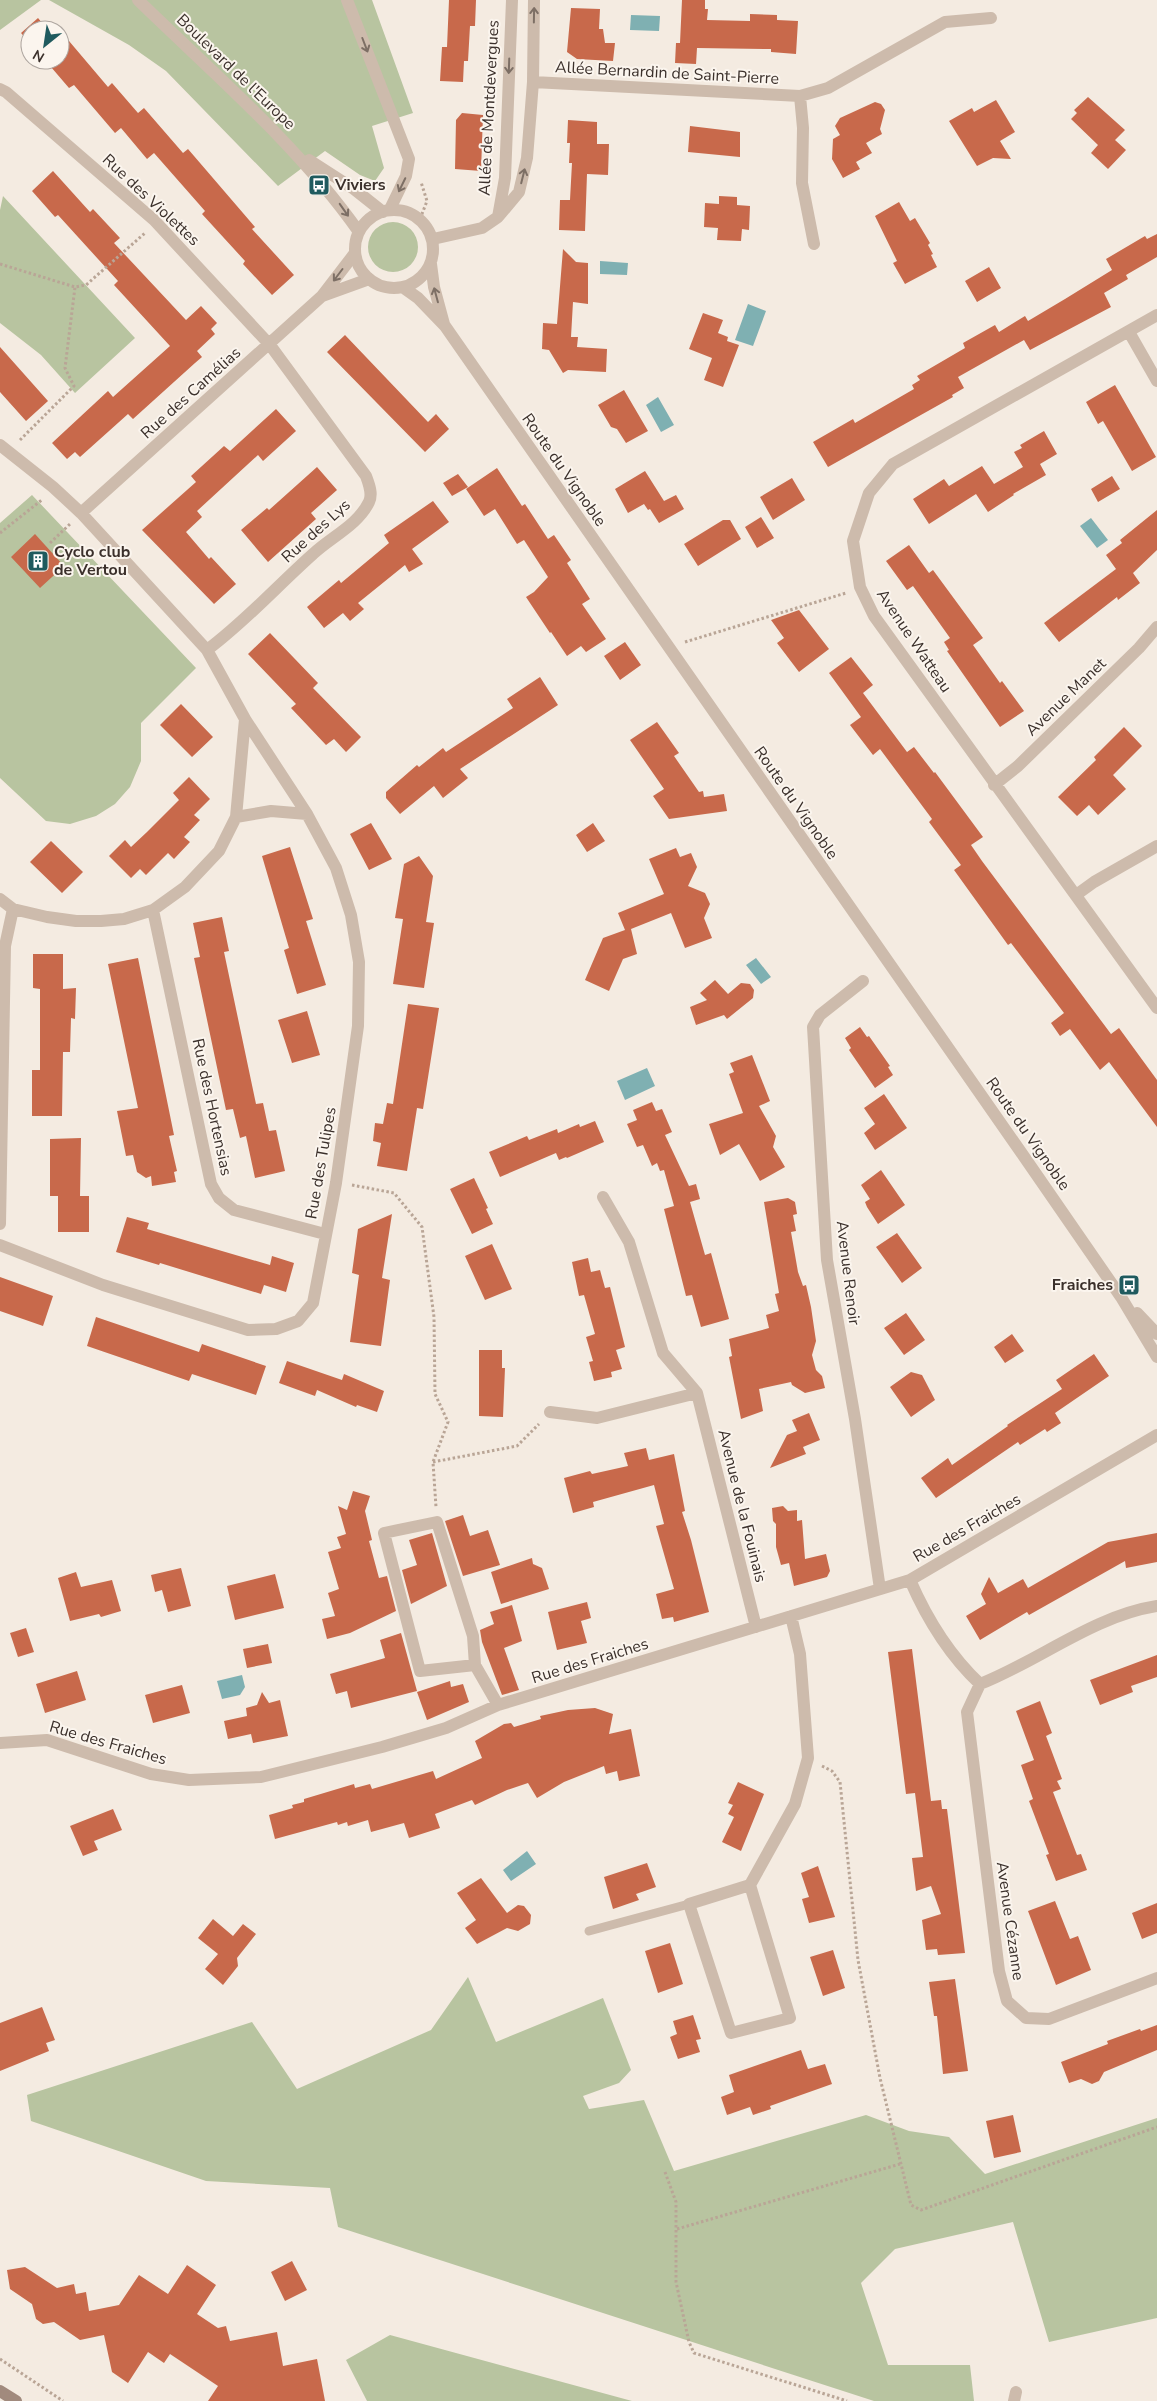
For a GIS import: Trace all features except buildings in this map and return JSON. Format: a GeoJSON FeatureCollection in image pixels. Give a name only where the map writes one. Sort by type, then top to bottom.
{"type":"FeatureCollection","features":[{"type":"Feature","properties":{"kind":"main road"},"geometry":{"type":"LineString","coordinates":[[0,2391],[16,2401]]}},
{"type":"Feature","properties":{"kind":"street","name":"Boulevard de l'Europe"},"geometry":{"type":"LineString","coordinates":[[138,0],[290,146],[339,204],[359,232]]}},
{"type":"Feature","properties":{"kind":"street"},"geometry":{"type":"LineString","coordinates":[[347,0],[409,159],[406,176],[386,210]]}},
{"type":"Feature","properties":{"kind":"street","name":"Allée de Montdevergues"},"geometry":{"type":"LineString","coordinates":[[498,217],[505,178],[512,0]]}},
{"type":"Feature","properties":{"kind":"street","name":"Allée de Montdevergues"},"geometry":{"type":"LineString","coordinates":[[432,239],[482,228],[498,217],[519,192],[527,158],[533,82],[534,0]]}},
{"type":"Feature","properties":{"kind":"street","name":"Allée Bernardin de Saint-Pierre"},"geometry":{"type":"LineString","coordinates":[[533,82],[800,96],[828,88],[945,22],[991,18]]}},
{"type":"Feature","properties":{"kind":"street","name":"Rue des Violettes"},"geometry":{"type":"LineString","coordinates":[[0,89],[13,98],[154,220],[270,345]]}},
{"type":"Feature","properties":{"kind":"street","name":"Allée Bernardin de Saint-Pierre"},"geometry":{"type":"LineString","coordinates":[[800,96],[803,128],[802,183],[814,244]]}},
{"type":"Feature","properties":{"kind":"street","name":"Boulevard de l'Europe"},"geometry":{"type":"LineString","coordinates":[[290,146],[323,171],[386,210]]}},
{"type":"Feature","properties":{"kind":"street"},"geometry":{"type":"LineString","coordinates":[[399,209],[420,219],[428,229],[432,239],[434,252],[431,264],[420,279],[404,288],[385,288],[369,279],[359,268],[355,254],[355,242],[365,223],[386,210],[399,209]]}},
{"type":"Feature","properties":{"kind":"street","name":"Rue des Camélias"},"geometry":{"type":"LineString","coordinates":[[81,513],[270,345],[322,296],[355,254]]}},
{"type":"Feature","properties":{"kind":"street","name":"Route du Vignoble"},"geometry":{"type":"LineString","coordinates":[[431,264],[434,287],[445,326]]}},
{"type":"Feature","properties":{"kind":"street","name":"Rue des Camélias"},"geometry":{"type":"LineString","coordinates":[[322,296],[369,279]]}},
{"type":"Feature","properties":{"kind":"street","name":"Route du Vignoble"},"geometry":{"type":"LineString","coordinates":[[404,288],[418,298],[445,326],[1121,1297],[1157,1357]]}},
{"type":"Feature","properties":{"kind":"street","name":"Avenue Watteau"},"geometry":{"type":"LineString","coordinates":[[1157,315],[893,464],[869,493],[853,541],[860,587],[874,616],[994,786],[1076,895],[1157,1008]]}},
{"type":"Feature","properties":{"kind":"street"},"geometry":{"type":"LineString","coordinates":[[1129,332],[1157,381]]}},
{"type":"Feature","properties":{"kind":"street","name":"Rue des Lys"},"geometry":{"type":"LineString","coordinates":[[207,650],[236,629],[314,552],[361,516],[370,500],[371,490],[366,476],[270,345]]}},
{"type":"Feature","properties":{"kind":"street"},"geometry":{"type":"LineString","coordinates":[[0,445],[81,513]]}},
{"type":"Feature","properties":{"kind":"street","name":"Rue des Tulipes"},"geometry":{"type":"LineString","coordinates":[[0,1245],[103,1285],[248,1330],[276,1330],[298,1321],[313,1303],[336,1183],[358,1026],[359,962],[351,915],[336,868],[307,814],[245,719],[207,650],[81,513]]}},
{"type":"Feature","properties":{"kind":"street","name":"Avenue Manet"},"geometry":{"type":"LineString","coordinates":[[994,786],[1018,766],[1139,648],[1157,627]]}},
{"type":"Feature","properties":{"kind":"street"},"geometry":{"type":"LineString","coordinates":[[0,900],[13,908],[76,921],[124,919],[153,910],[185,887],[219,851],[236,817],[245,719]]}},
{"type":"Feature","properties":{"kind":"street"},"geometry":{"type":"LineString","coordinates":[[236,817],[271,811],[307,814]]}},
{"type":"Feature","properties":{"kind":"street"},"geometry":{"type":"LineString","coordinates":[[1076,895],[1094,882],[1157,846]]}},
{"type":"Feature","properties":{"kind":"street"},"geometry":{"type":"LineString","coordinates":[[0,1224],[5,946],[13,908]]}},
{"type":"Feature","properties":{"kind":"street","name":"Rue des Hortensias"},"geometry":{"type":"LineString","coordinates":[[153,910],[211,1184],[219,1198],[234,1210],[325,1234]]}},
{"type":"Feature","properties":{"kind":"street","name":"Avenue Renoir"},"geometry":{"type":"LineString","coordinates":[[864,981],[820,1015],[813,1026],[826,1260],[855,1419],[880,1589]]}},
{"type":"Feature","properties":{"kind":"street","name":"Avenue de la Fouinais"},"geometry":{"type":"LineString","coordinates":[[603,1197],[629,1242],[663,1353],[697,1393],[756,1627]]}},
{"type":"Feature","properties":{"kind":"street","name":"Route du Vignoble"},"geometry":{"type":"LineString","coordinates":[[1121,1297],[1157,1334]]}},
{"type":"Feature","properties":{"kind":"street"},"geometry":{"type":"LineString","coordinates":[[550,1412],[597,1418],[697,1393]]}},
{"type":"Feature","properties":{"kind":"street","name":"Rue des Fraiches"},"geometry":{"type":"LineString","coordinates":[[0,1743],[47,1740],[151,1774],[189,1780],[261,1777],[382,1747],[446,1728],[498,1705],[910,1580],[1157,1435]]}},
{"type":"Feature","properties":{"kind":"street"},"geometry":{"type":"LineString","coordinates":[[475,1665],[420,1671],[384,1533],[437,1522],[473,1636],[475,1665],[498,1705]]}},
{"type":"Feature","properties":{"kind":"street"},"geometry":{"type":"LineString","coordinates":[[910,1580],[922,1607],[958,1664],[980,1684],[1004,1675],[1090,1629],[1137,1610],[1157,1606]]}},
{"type":"Feature","properties":{"kind":"street"},"geometry":{"type":"LineString","coordinates":[[750,1885],[790,2018],[731,2033],[688,1904],[750,1885],[795,1804],[808,1758],[800,1654],[791,1616]]}},
{"type":"Feature","properties":{"kind":"street","name":"Avenue Cézanne"},"geometry":{"type":"LineString","coordinates":[[980,1684],[968,1712],[999,1971],[1007,2001],[1026,2018],[1048,2019],[1157,1978]]}},
{"type":"Feature","properties":{"kind":"lane"},"geometry":{"type":"LineString","coordinates":[[589,1930],[688,1904]]}},
{"type":"Feature","properties":{"kind":"path"},"geometry":{"type":"LineString","coordinates":[[0,264],[75,287],[86,285],[145,233],[154,220]]}},
{"type":"Feature","properties":{"kind":"path"},"geometry":{"type":"LineString","coordinates":[[11,454],[21,438],[74,386],[65,368],[75,287]]}},
{"type":"Feature","properties":{"kind":"path"},"geometry":{"type":"LineString","coordinates":[[0,533],[40,503],[52,487]]}},
{"type":"Feature","properties":{"kind":"path"},"geometry":{"type":"LineString","coordinates":[[50,543],[81,513]]}},
{"type":"Feature","properties":{"kind":"path"},"geometry":{"type":"LineString","coordinates":[[669,650],[690,640],[860,587]]}},
{"type":"Feature","properties":{"kind":"path"},"geometry":{"type":"LineString","coordinates":[[336,1183],[394,1192],[422,1227],[434,1318],[435,1394],[448,1422],[433,1462],[437,1522]]}},
{"type":"Feature","properties":{"kind":"path"},"geometry":{"type":"LineString","coordinates":[[433,1462],[517,1446],[550,1412]]}},
{"type":"Feature","properties":{"kind":"path"},"geometry":{"type":"LineString","coordinates":[[808,1758],[832,1771],[840,1782],[858,1960],[880,2078],[911,2205],[921,2210],[1157,2128]]}},
{"type":"Feature","properties":{"kind":"path"},"geometry":{"type":"LineString","coordinates":[[677,2228],[900,2164]]}},
{"type":"Feature","properties":{"kind":"path"},"geometry":{"type":"LineString","coordinates":[[665,2172],[676,2202],[676,2282],[689,2342],[694,2353],[847,2401]]}},
{"type":"Feature","properties":{"kind":"path"},"geometry":{"type":"LineString","coordinates":[[0,2359],[63,2401]]}},
{"type":"Feature","properties":{"kind":"green space"},"geometry":{"type":"Polygon","coordinates":[[[0,0],[41,0],[0,30],[0,0]]]}},
{"type":"Feature","properties":{"kind":"green space"},"geometry":{"type":"Polygon","coordinates":[[[49,0],[372,0],[413,113],[372,126],[384,168],[375,181],[360,175],[325,151],[278,186],[166,71],[129,45],[49,0]]]}},
{"type":"Feature","properties":{"kind":"green space"},"geometry":{"type":"Polygon","coordinates":[[[3,196],[135,338],[75,393],[41,355],[0,323],[0,210],[3,196]]]}},
{"type":"Feature","properties":{"kind":"green space"},"geometry":{"type":"Polygon","coordinates":[[[388,222],[398,222],[411,229],[418,242],[418,252],[411,265],[398,272],[388,272],[379,268],[372,261],[368,252],[368,242],[372,233],[379,226],[388,222]]]}},
{"type":"Feature","properties":{"kind":"green space"},"geometry":{"type":"Polygon","coordinates":[[[32,495],[196,668],[141,723],[141,761],[130,787],[115,804],[96,816],[70,824],[46,821],[0,778],[0,523],[32,495]]]}},
{"type":"Feature","properties":{"kind":"green space"},"geometry":{"type":"Polygon","coordinates":[[[468,1977],[496,2042],[603,1998],[631,2070],[619,2083],[583,2096],[589,2109],[644,2100],[674,2171],[866,2115],[909,2131],[949,2137],[985,2174],[1157,2118],[1157,2318],[1049,2342],[1013,2222],[895,2249],[861,2283],[888,2365],[970,2365],[974,2401],[874,2401],[338,2227],[330,2188],[206,2181],[31,2121],[27,2095],[252,2022],[297,2089],[431,2030],[468,1977]]]}},
{"type":"Feature","properties":{"kind":"green space"},"geometry":{"type":"Polygon","coordinates":[[[390,2335],[632,2401],[367,2401],[346,2360],[390,2335]]]}},
{"type":"Feature","properties":{"kind":"water"},"geometry":{"type":"Polygon","coordinates":[[[631,15],[660,16],[659,31],[630,30],[631,15]]]}},
{"type":"Feature","properties":{"kind":"water"},"geometry":{"type":"Polygon","coordinates":[[[600,261],[628,263],[627,275],[600,274],[600,261]]]}},
{"type":"Feature","properties":{"kind":"water"},"geometry":{"type":"Polygon","coordinates":[[[748,304],[766,311],[753,346],[735,340],[748,304]]]}},
{"type":"Feature","properties":{"kind":"water"},"geometry":{"type":"Polygon","coordinates":[[[658,397],[674,425],[661,432],[646,405],[658,397]]]}},
{"type":"Feature","properties":{"kind":"water"},"geometry":{"type":"Polygon","coordinates":[[[1091,518],[1108,540],[1097,548],[1080,526],[1091,518]]]}},
{"type":"Feature","properties":{"kind":"water"},"geometry":{"type":"Polygon","coordinates":[[[756,958],[771,977],[761,984],[746,965],[756,958]]]}},
{"type":"Feature","properties":{"kind":"water"},"geometry":{"type":"Polygon","coordinates":[[[647,1068],[655,1086],[625,1100],[617,1081],[647,1068]]]}},
{"type":"Feature","properties":{"kind":"water"},"geometry":{"type":"Polygon","coordinates":[[[242,1675],[245,1687],[240,1695],[222,1699],[217,1681],[242,1675]]]}},
{"type":"Feature","properties":{"kind":"water"},"geometry":{"type":"Polygon","coordinates":[[[527,1851],[536,1864],[511,1881],[503,1870],[527,1851]]]}},
{"type":"Feature","properties":{"kind":"place","name":"Viviers"},"geometry":{"type":"Point","coordinates":[319,185]}},
{"type":"Feature","properties":{"kind":"place","name":"Cyclo club de Vertou"},"geometry":{"type":"Point","coordinates":[38,561]}},
{"type":"Feature","properties":{"kind":"place","name":"Fraiches"},"geometry":{"type":"Point","coordinates":[1129,1285]}}]}
